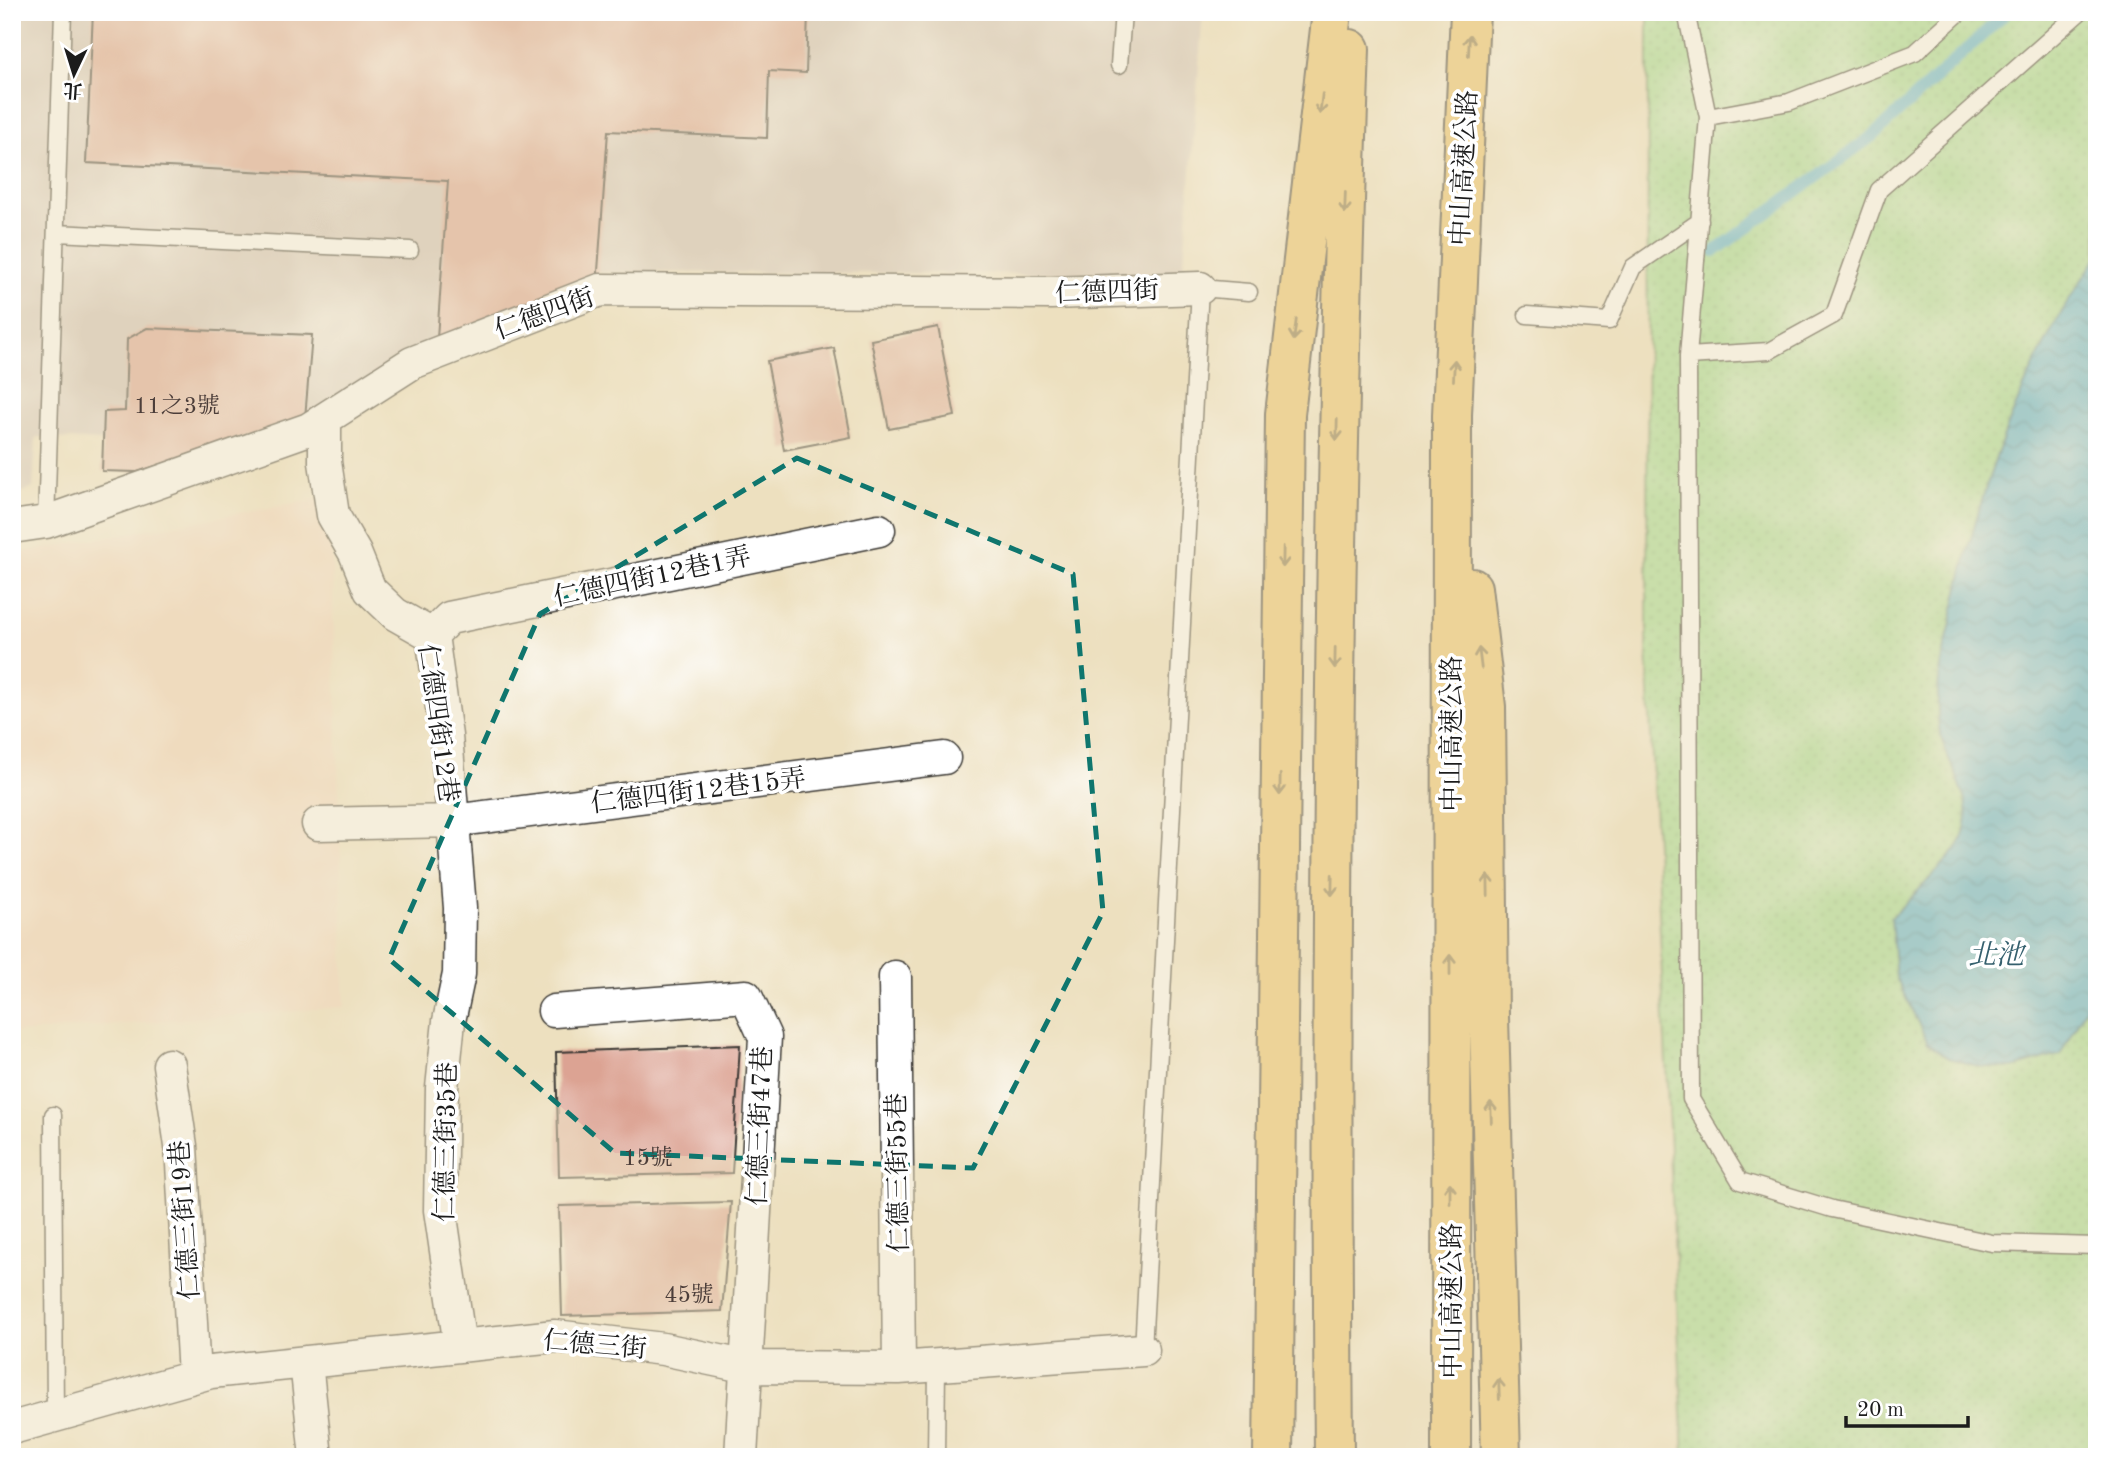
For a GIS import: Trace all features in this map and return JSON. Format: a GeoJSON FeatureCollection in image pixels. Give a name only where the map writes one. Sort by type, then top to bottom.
{"type":"FeatureCollection","features":[{"type":"Feature","properties":{"kind":"highway"},"geometry":{"type":"LineString","coordinates":[[1273,1457],[1285,414],[1332,12]]}},
{"type":"Feature","properties":{"kind":"highway"},"geometry":{"type":"LineString","coordinates":[[1334,1457],[1330,1028],[1337,479],[1352,12]]}},
{"type":"Feature","properties":{"kind":"highway","name":"中山高速公路"},"geometry":{"type":"LineString","coordinates":[[1451,1457],[1452,415],[1470,12]]}},
{"type":"Feature","properties":{"kind":"highway"},"geometry":{"type":"LineString","coordinates":[[1452,415],[1486,707],[1489,1017],[1501,1457]]}},
{"type":"Feature","properties":{"kind":"street","name":"仁德四街"},"geometry":{"type":"LineString","coordinates":[[12,527],[46,522],[309,429],[412,363],[600,290],[1051,293],[1200,288]]}},
{"type":"Feature","properties":{"kind":"street","name":"仁德四街12巷"},"geometry":{"type":"LineString","coordinates":[[325,419],[325,462],[332,514],[355,553],[370,590],[395,614],[432,635],[446,736],[460,908],[459,974],[449,1021]]}},
{"type":"Feature","properties":{"kind":"street","name":"仁德四街12巷1弄"},"geometry":{"type":"LineString","coordinates":[[432,635],[449,618],[879,530]]}},
{"type":"Feature","properties":{"kind":"street","name":"仁德四街12巷15弄"},"geometry":{"type":"LineString","coordinates":[[318,824],[453,821],[944,758]]}},
{"type":"Feature","properties":{"kind":"street","name":"仁德三街55巷"},"geometry":{"type":"LineString","coordinates":[[895,977],[899,1368]]}},
{"type":"Feature","properties":{"kind":"street","name":"仁德三街47巷"},"geometry":{"type":"LineString","coordinates":[[554,1010],[746,996],[765,1037],[748,1367]]}},
{"type":"Feature","properties":{"kind":"street","name":"仁德三街35巷"},"geometry":{"type":"LineString","coordinates":[[449,1021],[442,1087],[440,1210],[460,1346]]}},
{"type":"Feature","properties":{"kind":"street","name":"仁德三街19巷"},"geometry":{"type":"LineString","coordinates":[[169,1065],[181,1146],[194,1376]]}},
{"type":"Feature","properties":{"kind":"street","name":"仁德三街"},"geometry":{"type":"LineString","coordinates":[[12,1428],[194,1376],[555,1336],[663,1349],[748,1367],[899,1368],[1143,1350]]}},
{"type":"Feature","properties":{"kind":"street"},"geometry":{"type":"LineString","coordinates":[[306,1362],[316,1457]]}},
{"type":"Feature","properties":{"kind":"street"},"geometry":{"type":"LineString","coordinates":[[741,1457],[748,1367]]}},
{"type":"Feature","properties":{"kind":"lane"},"geometry":{"type":"LineString","coordinates":[[46,522],[63,12]]}},
{"type":"Feature","properties":{"kind":"lane"},"geometry":{"type":"LineString","coordinates":[[1119,65],[1123,12]]}},
{"type":"Feature","properties":{"kind":"lane"},"geometry":{"type":"LineString","coordinates":[[1686,12],[1708,117],[1688,356],[1691,1099],[1740,1181],[1832,1209],[1992,1243],[2097,1246]]}},
{"type":"Feature","properties":{"kind":"lane"},"geometry":{"type":"LineString","coordinates":[[1708,117],[1789,102],[1915,53],[1960,12]]}},
{"type":"Feature","properties":{"kind":"lane"},"geometry":{"type":"LineString","coordinates":[[1688,356],[1769,351],[1834,316],[1879,190],[2080,12]]}},
{"type":"Feature","properties":{"kind":"lane"},"geometry":{"type":"LineString","coordinates":[[1527,315],[1609,321],[1633,267],[1700,221]]}},
{"type":"Feature","properties":{"kind":"lane"},"geometry":{"type":"LineString","coordinates":[[56,233],[410,250]]}},
{"type":"Feature","properties":{"kind":"lane"},"geometry":{"type":"LineString","coordinates":[[1143,1350],[1200,288],[1249,292]]}},
{"type":"Feature","properties":{"kind":"lane"},"geometry":{"type":"LineString","coordinates":[[53,1115],[55,1416]]}},
{"type":"Feature","properties":{"kind":"lane"},"geometry":{"type":"LineString","coordinates":[[936,1457],[937,1366]]}},
{"type":"Feature","properties":{"kind":"highlighted area"},"geometry":{"type":"Polygon","coordinates":[[[797,458],[1073,574],[1103,912],[973,1168],[615,1153],[389,959],[540,614],[797,458]]]}},
{"type":"Feature","properties":{"kind":"shaded area"},"geometry":{"type":"Polygon","coordinates":[[[12,12],[1203,12],[1183,274],[598,272],[305,418],[137,472],[102,471],[102,441],[36,437],[33,488],[12,496],[12,12]]]}},
{"type":"Feature","properties":{"kind":"shaded area"},"geometry":{"type":"Polygon","coordinates":[[[330,497],[345,1007],[12,1033],[12,554],[330,497]]]}},
{"type":"Feature","properties":{"kind":"green space"},"geometry":{"type":"Polygon","coordinates":[[[1648,12],[2097,12],[2097,1457],[1684,1457],[1647,649],[1648,12]]]}},
{"type":"Feature","properties":{"kind":"water","name":"北池"},"geometry":{"type":"Polygon","coordinates":[[[2097,257],[2097,972],[2091,998],[2060,1055],[2013,1068],[1982,1067],[1948,1058],[1928,1043],[1896,978],[1891,918],[1941,867],[1962,839],[1966,824],[1964,797],[1940,733],[1938,707],[1942,663],[1963,571],[1990,476],[2025,385],[2046,340],[2097,257]]]}},
{"type":"Feature","properties":{"kind":"building"},"geometry":{"type":"Polygon","coordinates":[[[93,12],[808,12],[806,73],[769,71],[767,138],[608,131],[597,285],[437,338],[448,181],[86,163],[93,12]]]}},
{"type":"Feature","properties":{"kind":"building"},"geometry":{"type":"Polygon","coordinates":[[[938,327],[955,416],[889,429],[871,340],[938,327]]]}},
{"type":"Feature","properties":{"kind":"building"},"geometry":{"type":"Polygon","coordinates":[[[147,328],[312,335],[305,418],[137,472],[102,471],[104,412],[125,411],[127,339],[147,328]]]}},
{"type":"Feature","properties":{"kind":"building"},"geometry":{"type":"Polygon","coordinates":[[[834,348],[851,437],[784,450],[767,361],[834,348]]]}},
{"type":"Feature","properties":{"kind":"building"},"geometry":{"type":"Polygon","coordinates":[[[740,1045],[732,1173],[559,1177],[556,1052],[740,1045]]]}},
{"type":"Feature","properties":{"kind":"building"},"geometry":{"type":"Polygon","coordinates":[[[731,1202],[722,1311],[562,1316],[559,1206],[731,1202]]]}},
{"type":"Feature","properties":{"kind":"waterway"},"geometry":{"type":"LineString","coordinates":[[1715,251],[1874,135],[2007,12]]}}]}
